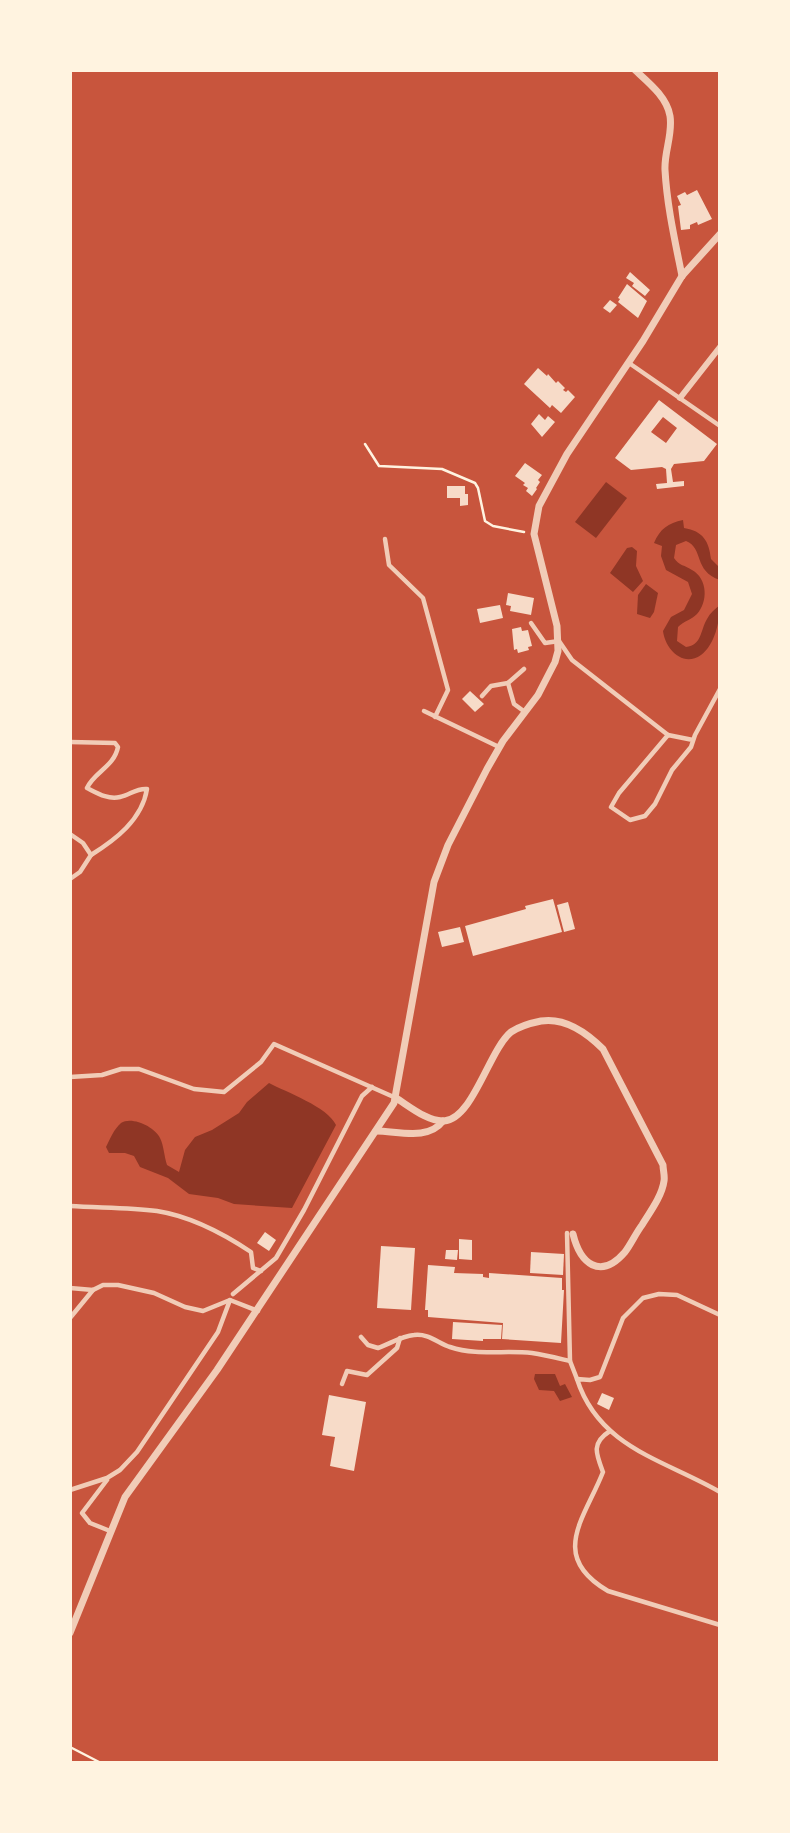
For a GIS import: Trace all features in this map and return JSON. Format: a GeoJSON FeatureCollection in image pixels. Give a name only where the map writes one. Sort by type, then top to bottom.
{"type":"FeatureCollection","features":[{"type":"Feature","properties":{"kind":"street"},"geometry":{"type":"LineString","coordinates":[[635,70],[664,102],[670,116],[665,166],[669,212],[682,276]]}},
{"type":"Feature","properties":{"kind":"street"},"geometry":{"type":"LineString","coordinates":[[70,1633],[125,1497],[218,1370],[396,1098],[434,882],[448,845],[499,747],[526,713],[555,662],[559,641],[534,534],[544,493],[682,276],[720,234]]}},
{"type":"Feature","properties":{"kind":"street"},"geometry":{"type":"LineString","coordinates":[[680,398],[720,347]]}},
{"type":"Feature","properties":{"kind":"street"},"geometry":{"type":"LineString","coordinates":[[396,1098],[429,1118],[443,1121],[455,1118],[467,1104],[511,1033],[526,1024],[545,1020],[563,1022],[592,1038],[603,1049],[663,1165],[664,1182],[654,1206],[625,1252],[613,1263],[592,1266],[584,1261],[570,1233]]}},
{"type":"Feature","properties":{"kind":"street"},"geometry":{"type":"LineString","coordinates":[[376,1131],[427,1133],[437,1130],[443,1121]]}},
{"type":"Feature","properties":{"kind":"lane"},"geometry":{"type":"LineString","coordinates":[[629,363],[720,426]]}},
{"type":"Feature","properties":{"kind":"lane"},"geometry":{"type":"LineString","coordinates":[[385,538],[389,565],[423,598],[448,690],[435,717]]}},
{"type":"Feature","properties":{"kind":"lane"},"geometry":{"type":"LineString","coordinates":[[531,623],[545,643],[559,641],[572,660],[668,735],[693,740]]}},
{"type":"Feature","properties":{"kind":"lane"},"geometry":{"type":"LineString","coordinates":[[482,696],[491,686],[508,683],[524,669]]}},
{"type":"Feature","properties":{"kind":"lane"},"geometry":{"type":"LineString","coordinates":[[508,683],[514,704],[526,713]]}},
{"type":"Feature","properties":{"kind":"lane"},"geometry":{"type":"LineString","coordinates":[[668,735],[619,793],[611,807],[630,820],[645,816],[655,804],[672,770],[691,747],[720,689]]}},
{"type":"Feature","properties":{"kind":"lane"},"geometry":{"type":"LineString","coordinates":[[424,711],[499,747]]}},
{"type":"Feature","properties":{"kind":"lane"},"geometry":{"type":"LineString","coordinates":[[70,742],[115,743],[118,747],[113,760],[86,788],[103,796],[119,798],[135,790],[147,789],[146,796],[128,828],[91,855],[80,872],[70,879]]}},
{"type":"Feature","properties":{"kind":"lane"},"geometry":{"type":"LineString","coordinates":[[70,834],[83,843],[91,855]]}},
{"type":"Feature","properties":{"kind":"lane"},"geometry":{"type":"LineString","coordinates":[[70,1077],[139,1069],[183,1086],[224,1092],[261,1062],[274,1044],[396,1098]]}},
{"type":"Feature","properties":{"kind":"lane"},"geometry":{"type":"LineString","coordinates":[[233,1294],[276,1258],[336,1151],[362,1096],[372,1087]]}},
{"type":"Feature","properties":{"kind":"lane"},"geometry":{"type":"LineString","coordinates":[[70,1206],[157,1211],[180,1217],[229,1238],[251,1252],[250,1264],[261,1271]]}},
{"type":"Feature","properties":{"kind":"lane"},"geometry":{"type":"LineString","coordinates":[[570,1233],[570,1361],[597,1418],[610,1431],[663,1465],[720,1492]]}},
{"type":"Feature","properties":{"kind":"lane"},"geometry":{"type":"LineString","coordinates":[[70,1318],[93,1290],[103,1285],[140,1289],[185,1307],[203,1311],[230,1300],[258,1311]]}},
{"type":"Feature","properties":{"kind":"lane"},"geometry":{"type":"LineString","coordinates":[[70,1288],[93,1290]]}},
{"type":"Feature","properties":{"kind":"lane"},"geometry":{"type":"LineString","coordinates":[[577,1379],[590,1380],[600,1377],[622,1318],[643,1298],[659,1294],[677,1295],[720,1315]]}},
{"type":"Feature","properties":{"kind":"lane"},"geometry":{"type":"LineString","coordinates":[[70,1490],[120,1471],[138,1451],[218,1332],[230,1300]]}},
{"type":"Feature","properties":{"kind":"lane"},"geometry":{"type":"LineString","coordinates":[[361,1337],[368,1345],[378,1348],[400,1338],[425,1335],[465,1350],[488,1354],[531,1353],[570,1361]]}},
{"type":"Feature","properties":{"kind":"lane"},"geometry":{"type":"LineString","coordinates":[[342,1384],[347,1371],[367,1375],[397,1348],[400,1338]]}},
{"type":"Feature","properties":{"kind":"lane"},"geometry":{"type":"LineString","coordinates":[[610,1431],[600,1437],[597,1443],[603,1472],[575,1531],[574,1545],[581,1567],[597,1585],[608,1591],[720,1625]]}},
{"type":"Feature","properties":{"kind":"lane"},"geometry":{"type":"LineString","coordinates":[[107,1478],[82,1513],[90,1523],[110,1531]]}},
{"type":"Feature","properties":{"kind":"path"},"geometry":{"type":"LineString","coordinates":[[365,444],[379,466],[442,469],[475,483],[485,521],[493,526],[534,534]]}},
{"type":"Feature","properties":{"kind":"path"},"geometry":{"type":"LineString","coordinates":[[70,1747],[101,1763]]}},
{"type":"Feature","properties":{"kind":"shaded area"},"geometry":{"type":"Polygon","coordinates":[[[606,482],[627,498],[596,538],[575,522],[606,482]]]}},
{"type":"Feature","properties":{"kind":"shaded area"},"geometry":{"type":"Polygon","coordinates":[[[683,520],[684,528],[704,538],[711,559],[720,568],[720,580],[702,566],[692,544],[686,541],[676,545],[674,558],[697,574],[705,591],[701,609],[678,627],[677,641],[686,647],[695,643],[708,617],[720,605],[718,625],[710,645],[701,655],[687,659],[681,658],[671,649],[663,631],[671,617],[684,610],[692,594],[688,582],[666,570],[661,556],[662,546],[654,543],[665,527],[683,520]]]}},
{"type":"Feature","properties":{"kind":"shaded area"},"geometry":{"type":"Polygon","coordinates":[[[632,547],[637,551],[636,566],[643,581],[633,592],[610,573],[627,548],[632,547]]]}},
{"type":"Feature","properties":{"kind":"shaded area"},"geometry":{"type":"Polygon","coordinates":[[[646,584],[658,593],[650,618],[637,614],[638,595],[646,584]]]}},
{"type":"Feature","properties":{"kind":"shaded area"},"geometry":{"type":"Polygon","coordinates":[[[269,1083],[316,1106],[332,1118],[336,1125],[292,1208],[234,1204],[218,1198],[189,1194],[168,1178],[140,1167],[134,1156],[109,1153],[106,1147],[121,1123],[131,1121],[143,1124],[160,1138],[167,1165],[179,1172],[185,1150],[195,1137],[239,1113],[247,1102],[269,1083]]]}},
{"type":"Feature","properties":{"kind":"shaded area"},"geometry":{"type":"Polygon","coordinates":[[[535,1374],[555,1374],[560,1386],[565,1384],[572,1397],[560,1401],[554,1391],[539,1390],[534,1379],[535,1374]]]}},
{"type":"Feature","properties":{"kind":"building"},"geometry":{"type":"Polygon","coordinates":[[[697,190],[712,219],[698,225],[697,222],[690,225],[690,229],[681,230],[678,206],[681,205],[677,196],[697,190]]]}},
{"type":"Feature","properties":{"kind":"building"},"geometry":{"type":"Polygon","coordinates":[[[630,272],[650,290],[645,296],[626,278],[630,272]]]}},
{"type":"Feature","properties":{"kind":"building"},"geometry":{"type":"Polygon","coordinates":[[[627,284],[647,301],[638,318],[618,302],[627,284]]]}},
{"type":"Feature","properties":{"kind":"building"},"geometry":{"type":"Polygon","coordinates":[[[610,300],[617,305],[610,313],[603,308],[610,300]]]}},
{"type":"Feature","properties":{"kind":"building"},"geometry":{"type":"Polygon","coordinates":[[[538,368],[556,383],[558,381],[565,388],[563,390],[568,390],[575,397],[561,413],[552,405],[550,408],[524,384],[538,368]]]}},
{"type":"Feature","properties":{"kind":"building"},"geometry":{"type":"Polygon","coordinates":[[[659,400],[717,444],[704,461],[674,464],[671,469],[673,482],[684,481],[684,486],[657,489],[656,484],[667,483],[666,469],[662,467],[631,470],[615,458],[659,400]],[[663,417],[651,432],[666,443],[677,428],[663,417]]]}},
{"type":"Feature","properties":{"kind":"building"},"geometry":{"type":"Polygon","coordinates":[[[539,414],[545,420],[548,416],[555,422],[542,437],[531,424],[539,414]]]}},
{"type":"Feature","properties":{"kind":"building"},"geometry":{"type":"Polygon","coordinates":[[[525,463],[542,475],[532,496],[526,491],[528,488],[523,485],[525,483],[515,476],[525,463]]]}},
{"type":"Feature","properties":{"kind":"building"},"geometry":{"type":"Polygon","coordinates":[[[447,486],[465,486],[468,505],[460,506],[460,498],[447,498],[447,486]]]}},
{"type":"Feature","properties":{"kind":"building"},"geometry":{"type":"Polygon","coordinates":[[[508,593],[534,598],[531,615],[510,611],[511,606],[506,605],[508,593]]]}},
{"type":"Feature","properties":{"kind":"building"},"geometry":{"type":"Polygon","coordinates":[[[500,605],[503,618],[480,623],[477,609],[500,605]]]}},
{"type":"Feature","properties":{"kind":"building"},"geometry":{"type":"Polygon","coordinates":[[[521,627],[522,631],[528,630],[532,646],[528,647],[529,650],[518,653],[517,649],[514,650],[512,629],[521,627]]]}},
{"type":"Feature","properties":{"kind":"building"},"geometry":{"type":"Polygon","coordinates":[[[470,691],[484,704],[475,712],[462,699],[470,691]]]}},
{"type":"Feature","properties":{"kind":"building"},"geometry":{"type":"Polygon","coordinates":[[[553,899],[562,932],[473,956],[465,926],[553,899]]]}},
{"type":"Feature","properties":{"kind":"building"},"geometry":{"type":"Polygon","coordinates":[[[568,902],[575,929],[564,932],[557,905],[568,902]]]}},
{"type":"Feature","properties":{"kind":"building"},"geometry":{"type":"Polygon","coordinates":[[[460,927],[464,942],[442,947],[438,932],[460,927]]]}},
{"type":"Feature","properties":{"kind":"building"},"geometry":{"type":"Polygon","coordinates":[[[265,1232],[276,1240],[269,1251],[257,1243],[265,1232]]]}},
{"type":"Feature","properties":{"kind":"building"},"geometry":{"type":"Polygon","coordinates":[[[459,1239],[472,1240],[472,1260],[459,1259],[459,1239]]]}},
{"type":"Feature","properties":{"kind":"building"},"geometry":{"type":"Polygon","coordinates":[[[381,1246],[415,1248],[411,1310],[377,1308],[381,1246]]]}},
{"type":"Feature","properties":{"kind":"building"},"geometry":{"type":"Polygon","coordinates":[[[446,1250],[458,1250],[457,1260],[445,1259],[446,1250]]]}},
{"type":"Feature","properties":{"kind":"building"},"geometry":{"type":"Polygon","coordinates":[[[531,1252],[564,1254],[563,1275],[530,1273],[531,1252]]]}},
{"type":"Feature","properties":{"kind":"building"},"geometry":{"type":"Polygon","coordinates":[[[428,1265],[455,1267],[454,1273],[483,1274],[483,1277],[489,1278],[489,1273],[562,1278],[564,1290],[561,1343],[502,1339],[503,1323],[428,1317],[428,1310],[425,1310],[428,1265]]]}},
{"type":"Feature","properties":{"kind":"building"},"geometry":{"type":"Polygon","coordinates":[[[453,1322],[502,1325],[501,1339],[452,1339],[453,1322]]]}},
{"type":"Feature","properties":{"kind":"building"},"geometry":{"type":"Polygon","coordinates":[[[602,1393],[614,1398],[609,1410],[597,1404],[602,1393]]]}},
{"type":"Feature","properties":{"kind":"building"},"geometry":{"type":"Polygon","coordinates":[[[329,1395],[366,1402],[354,1471],[330,1466],[335,1437],[322,1435],[329,1395]]]}}]}
